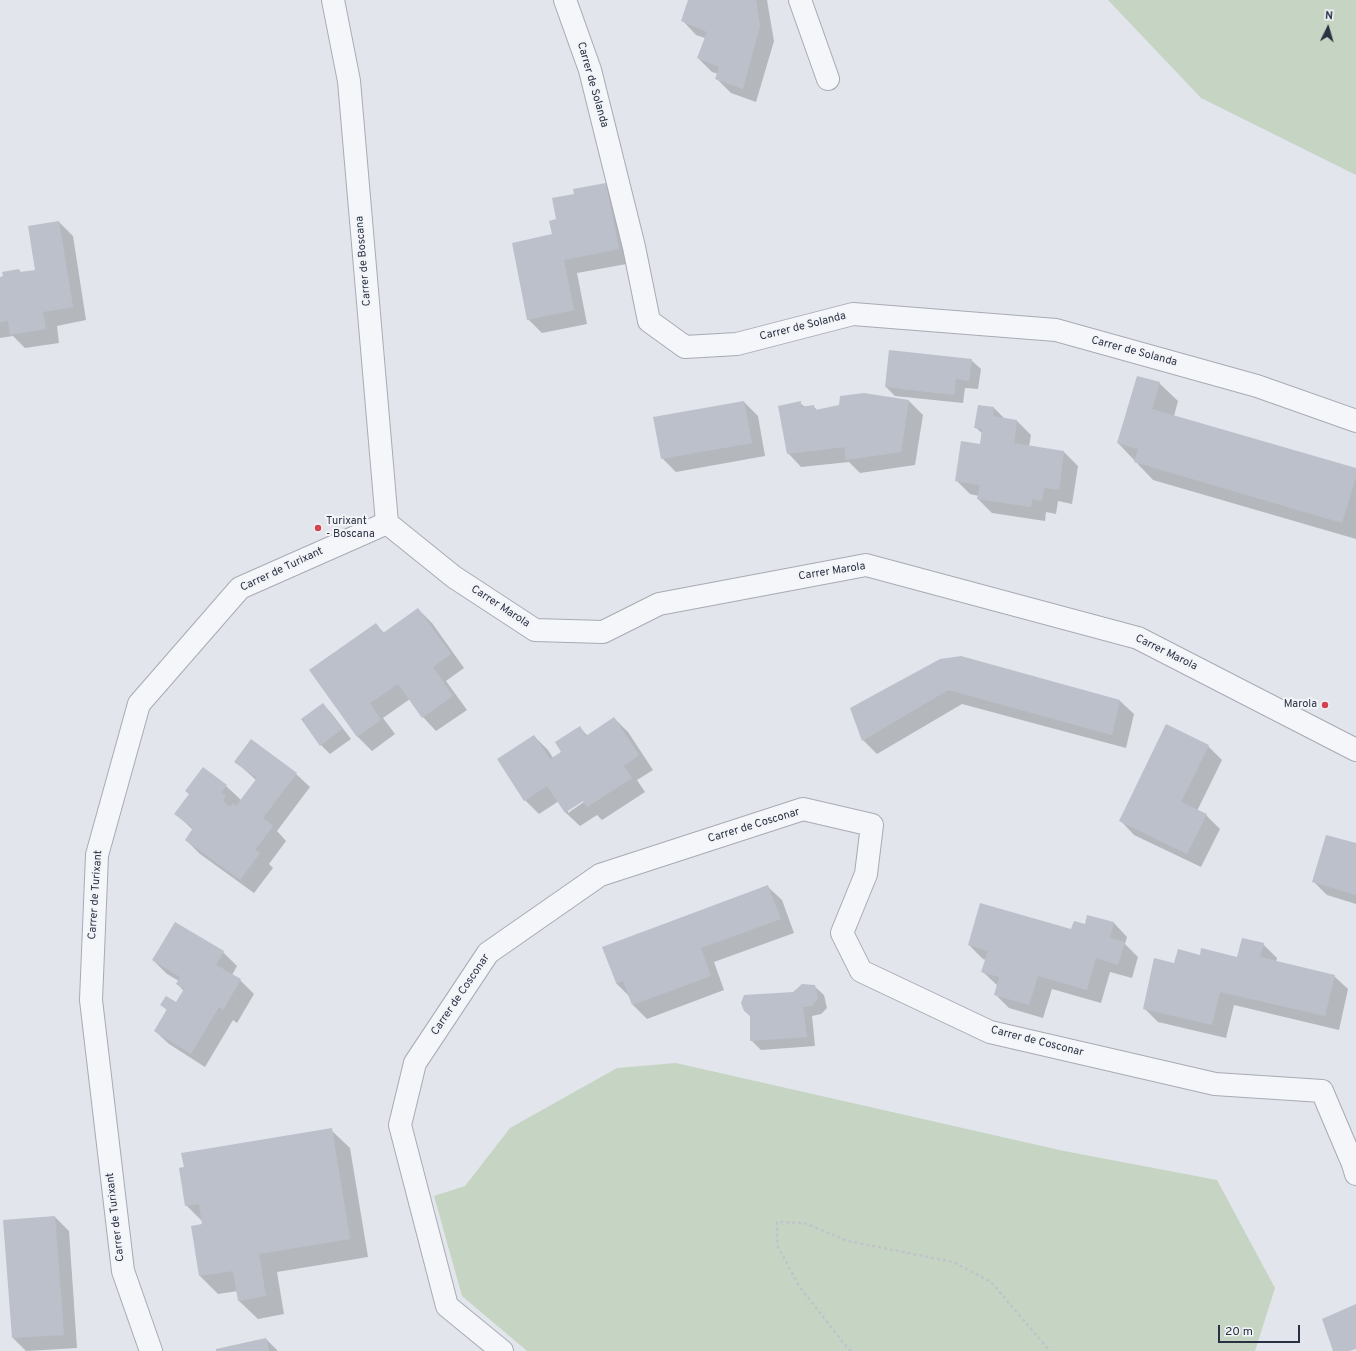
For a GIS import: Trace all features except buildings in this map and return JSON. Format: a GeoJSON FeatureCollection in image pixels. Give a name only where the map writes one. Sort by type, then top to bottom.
{"type":"FeatureCollection","features":[{"type":"Feature","properties":{"kind":"street","name":"Carrer de Boscana"},"geometry":{"type":"LineString","coordinates":[[333,0],[349,81],[387,523]]}},
{"type":"Feature","properties":{"kind":"street","name":"Carrer de Solanda"},"geometry":{"type":"LineString","coordinates":[[565,0],[590,70],[634,247],[649,322],[685,347],[736,344],[853,314],[1056,330],[1257,386],[1356,421]]}},
{"type":"Feature","properties":{"kind":"street"},"geometry":{"type":"LineString","coordinates":[[800,0],[828,79]]}},
{"type":"Feature","properties":{"kind":"street","name":"Carrer Marola"},"geometry":{"type":"LineString","coordinates":[[387,523],[454,578],[535,630],[602,632],[659,604],[866,565],[1138,638],[1356,750]]}},
{"type":"Feature","properties":{"kind":"street","name":"Carrer de Turixant"},"geometry":{"type":"LineString","coordinates":[[152,1351],[123,1271],[91,1000],[97,854],[139,704],[240,588],[387,523]]}},
{"type":"Feature","properties":{"kind":"street","name":"Carrer de Cosconar"},"geometry":{"type":"LineString","coordinates":[[502,1351],[447,1306],[400,1125],[415,1063],[488,953],[600,875],[803,809],[872,825],[866,874],[842,933],[862,971],[990,1032],[1215,1084],[1322,1091],[1356,1174]]}},
{"type":"Feature","properties":{"kind":"path"},"geometry":{"type":"LineString","coordinates":[[851,1351],[799,1286],[777,1244],[777,1222],[804,1223],[848,1241],[953,1262],[991,1282],[1050,1351]]}},
{"type":"Feature","properties":{"kind":"green space"},"geometry":{"type":"Polygon","coordinates":[[[1108,0],[1356,0],[1356,175],[1201,98],[1108,0]]]}},
{"type":"Feature","properties":{"kind":"green space"},"geometry":{"type":"Polygon","coordinates":[[[676,1063],[1064,1151],[1217,1180],[1275,1288],[1255,1351],[527,1351],[462,1296],[434,1196],[465,1186],[510,1128],[617,1068],[676,1063]]]}},
{"type":"Feature","properties":{"kind":"place","name":"Turixant - Boscana"},"geometry":{"type":"Point","coordinates":[318,528]}},
{"type":"Feature","properties":{"kind":"place","name":"Marola"},"geometry":{"type":"Point","coordinates":[1325,705]}}]}
